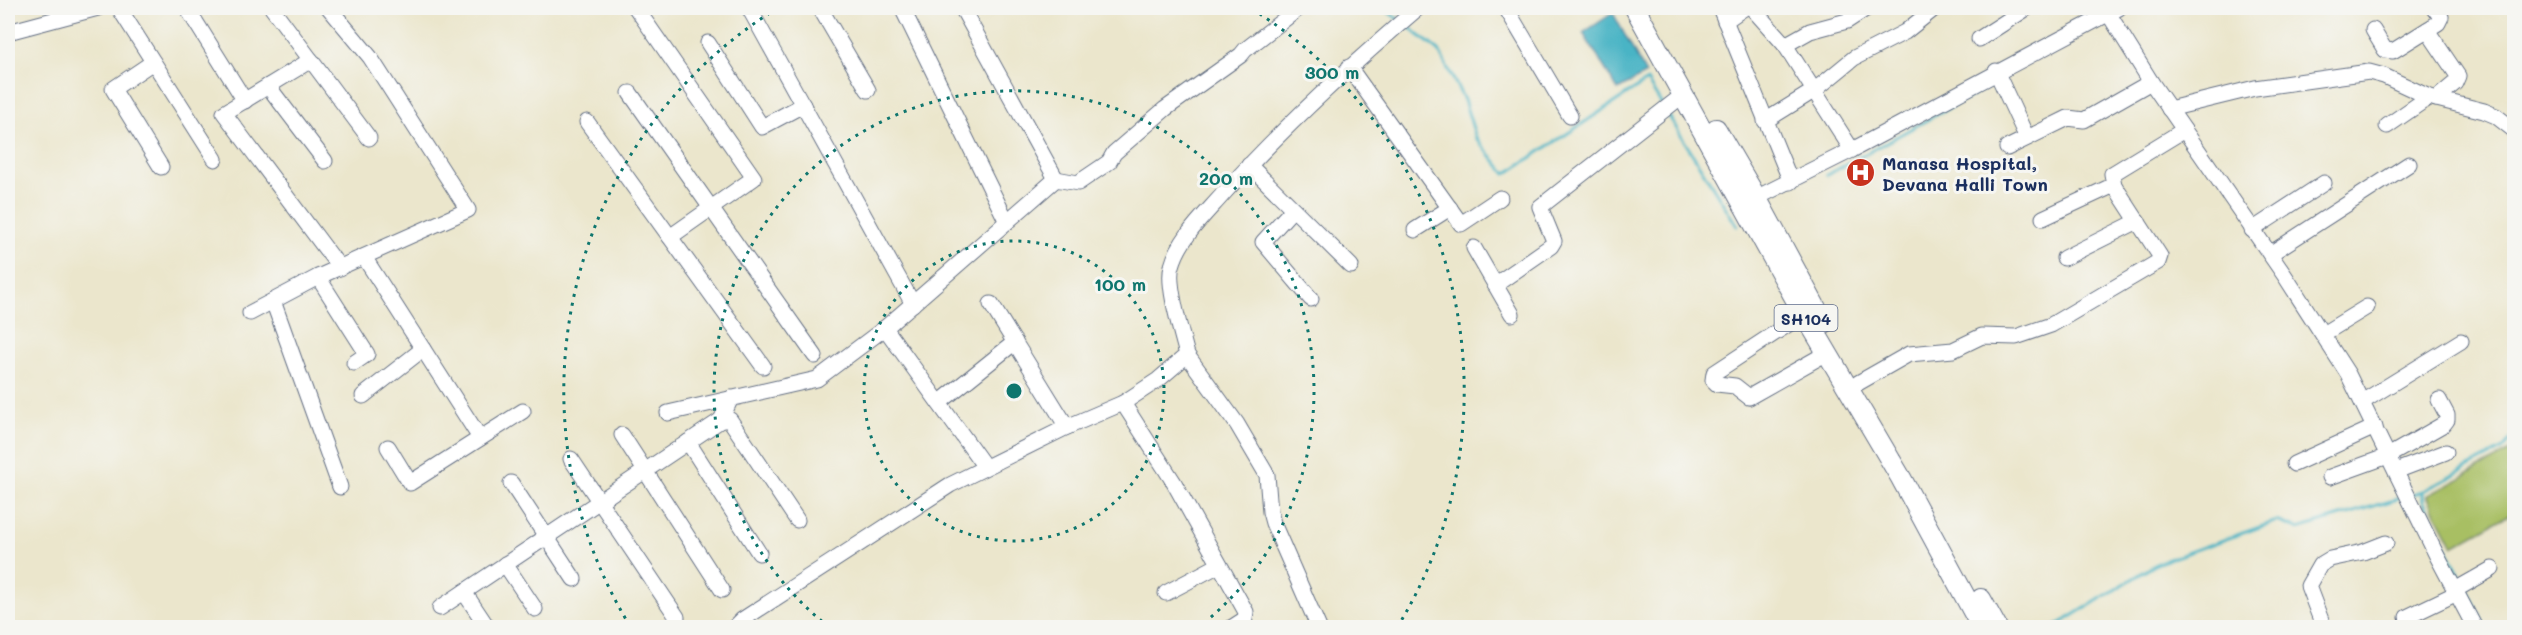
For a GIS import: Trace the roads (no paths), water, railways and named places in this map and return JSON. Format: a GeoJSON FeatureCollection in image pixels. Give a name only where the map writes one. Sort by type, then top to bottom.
{"type":"FeatureCollection","features":[{"type":"Feature","properties":{"kind":"main road","name":"SH104"},"geometry":{"type":"LineString","coordinates":[[1635,8],[1683,95],[1912,472],[1997,627]]}},
{"type":"Feature","properties":{"kind":"main road","name":"SH104"},"geometry":{"type":"LineString","coordinates":[[1650,8],[1712,122],[1804,314],[1901,478],[1982,627]]}},
{"type":"Feature","properties":{"kind":"street"},"geometry":{"type":"LineString","coordinates":[[8,32],[98,8]]}},
{"type":"Feature","properties":{"kind":"street"},"geometry":{"type":"LineString","coordinates":[[119,8],[215,159]]}},
{"type":"Feature","properties":{"kind":"street"},"geometry":{"type":"LineString","coordinates":[[187,8],[245,101]]}},
{"type":"Feature","properties":{"kind":"street"},"geometry":{"type":"LineString","coordinates":[[272,8],[369,138]]}},
{"type":"Feature","properties":{"kind":"street"},"geometry":{"type":"LineString","coordinates":[[250,313],[318,277],[468,210],[370,57],[329,8]]}},
{"type":"Feature","properties":{"kind":"street"},"geometry":{"type":"LineString","coordinates":[[636,8],[754,178],[670,237]]}},
{"type":"Feature","properties":{"kind":"street"},"geometry":{"type":"LineString","coordinates":[[749,8],[913,304]]}},
{"type":"Feature","properties":{"kind":"street"},"geometry":{"type":"LineString","coordinates":[[820,8],[868,90]]}},
{"type":"Feature","properties":{"kind":"street"},"geometry":{"type":"LineString","coordinates":[[902,8],[1006,222]]}},
{"type":"Feature","properties":{"kind":"street"},"geometry":{"type":"LineString","coordinates":[[962,8],[1056,179]]}},
{"type":"Feature","properties":{"kind":"street"},"geometry":{"type":"LineString","coordinates":[[1056,179],[1078,183],[1109,162],[1114,153],[1165,109],[1241,55],[1299,8]]}},
{"type":"Feature","properties":{"kind":"street"},"geometry":{"type":"LineString","coordinates":[[1506,8],[1570,116]]}},
{"type":"Feature","properties":{"kind":"street"},"geometry":{"type":"LineString","coordinates":[[1744,8],[1723,14],[1791,182]]}},
{"type":"Feature","properties":{"kind":"street"},"geometry":{"type":"LineString","coordinates":[[1752,8],[1785,45],[1852,150]]}},
{"type":"Feature","properties":{"kind":"street"},"geometry":{"type":"LineString","coordinates":[[1785,45],[1810,31],[1847,21],[1867,8]]}},
{"type":"Feature","properties":{"kind":"street"},"geometry":{"type":"LineString","coordinates":[[1765,120],[1815,90],[1854,57],[1905,32],[1935,8]]}},
{"type":"Feature","properties":{"kind":"street"},"geometry":{"type":"LineString","coordinates":[[1979,39],[2027,8]]}},
{"type":"Feature","properties":{"kind":"street"},"geometry":{"type":"LineString","coordinates":[[2373,30],[2388,52],[2427,30],[2440,19],[2434,8]]}},
{"type":"Feature","properties":{"kind":"street"},"geometry":{"type":"LineString","coordinates":[[1319,627],[1269,512],[1267,475],[1237,424],[1187,355],[1174,301],[1171,267],[1188,233],[1249,165],[1349,67],[1415,10]]}},
{"type":"Feature","properties":{"kind":"street"},"geometry":{"type":"LineString","coordinates":[[1750,202],[1852,150],[1996,71],[2111,13],[2151,82],[2270,254],[2322,334],[2362,402],[2407,496],[2475,627]]}},
{"type":"Feature","properties":{"kind":"street"},"geometry":{"type":"LineString","coordinates":[[2387,126],[2455,84],[2458,76],[2427,30]]}},
{"type":"Feature","properties":{"kind":"street"},"geometry":{"type":"LineString","coordinates":[[708,43],[762,127],[803,105]]}},
{"type":"Feature","properties":{"kind":"street"},"geometry":{"type":"LineString","coordinates":[[312,60],[224,113],[340,268]]}},
{"type":"Feature","properties":{"kind":"street"},"geometry":{"type":"LineString","coordinates":[[153,62],[113,88],[161,167]]}},
{"type":"Feature","properties":{"kind":"street"},"geometry":{"type":"LineString","coordinates":[[1349,67],[1461,224],[1500,198]]}},
{"type":"Feature","properties":{"kind":"street"},"geometry":{"type":"LineString","coordinates":[[1996,71],[2027,138]]}},
{"type":"Feature","properties":{"kind":"street"},"geometry":{"type":"LineString","coordinates":[[2169,109],[2255,88],[2369,72],[2384,76],[2432,98],[2484,111],[2496,116],[2514,130]]}},
{"type":"Feature","properties":{"kind":"street"},"geometry":{"type":"LineString","coordinates":[[2007,148],[2068,118],[2084,120],[2151,82]]}},
{"type":"Feature","properties":{"kind":"street"},"geometry":{"type":"LineString","coordinates":[[268,86],[325,161]]}},
{"type":"Feature","properties":{"kind":"street"},"geometry":{"type":"LineString","coordinates":[[630,93],[815,356]]}},
{"type":"Feature","properties":{"kind":"street"},"geometry":{"type":"LineString","coordinates":[[1495,285],[1551,246],[1554,241],[1540,207],[1683,95]]}},
{"type":"Feature","properties":{"kind":"street"},"geometry":{"type":"LineString","coordinates":[[587,122],[763,366]]}},
{"type":"Feature","properties":{"kind":"street"},"geometry":{"type":"LineString","coordinates":[[1858,383],[1909,354],[1953,350],[1982,336],[2016,337],[2050,325],[2158,262],[2160,256],[2114,186],[2112,174],[2184,130]]}},
{"type":"Feature","properties":{"kind":"street"},"geometry":{"type":"LineString","coordinates":[[2270,254],[2409,164]]}},
{"type":"Feature","properties":{"kind":"street"},"geometry":{"type":"LineString","coordinates":[[1249,165],[1351,267]]}},
{"type":"Feature","properties":{"kind":"street"},"geometry":{"type":"LineString","coordinates":[[668,413],[817,380],[885,328],[1056,179]]}},
{"type":"Feature","properties":{"kind":"street"},"geometry":{"type":"LineString","coordinates":[[2252,230],[2324,183]]}},
{"type":"Feature","properties":{"kind":"street"},"geometry":{"type":"LineString","coordinates":[[2043,218],[2114,186]]}},
{"type":"Feature","properties":{"kind":"street"},"geometry":{"type":"LineString","coordinates":[[1415,230],[1450,208]]}},
{"type":"Feature","properties":{"kind":"street"},"geometry":{"type":"LineString","coordinates":[[1293,209],[1263,242],[1311,299]]}},
{"type":"Feature","properties":{"kind":"street"},"geometry":{"type":"LineString","coordinates":[[2064,258],[2138,221]]}},
{"type":"Feature","properties":{"kind":"street"},"geometry":{"type":"LineString","coordinates":[[1474,248],[1512,314]]}},
{"type":"Feature","properties":{"kind":"street"},"geometry":{"type":"LineString","coordinates":[[364,257],[480,438]]}},
{"type":"Feature","properties":{"kind":"street"},"geometry":{"type":"LineString","coordinates":[[318,277],[368,354],[354,363]]}},
{"type":"Feature","properties":{"kind":"street"},"geometry":{"type":"LineString","coordinates":[[273,301],[340,487]]}},
{"type":"Feature","properties":{"kind":"street"},"geometry":{"type":"LineString","coordinates":[[991,304],[1067,427]]}},
{"type":"Feature","properties":{"kind":"street"},"geometry":{"type":"LineString","coordinates":[[2322,334],[2367,307]]}},
{"type":"Feature","properties":{"kind":"street"},"geometry":{"type":"LineString","coordinates":[[1804,314],[1714,373],[1713,380],[1717,384],[1735,386],[1749,397],[1827,353]]}},
{"type":"Feature","properties":{"kind":"street"},"geometry":{"type":"LineString","coordinates":[[885,328],[985,467]]}},
{"type":"Feature","properties":{"kind":"street"},"geometry":{"type":"LineString","coordinates":[[2362,402],[2461,341]]}},
{"type":"Feature","properties":{"kind":"street"},"geometry":{"type":"LineString","coordinates":[[939,403],[1015,342]]}},
{"type":"Feature","properties":{"kind":"street"},"geometry":{"type":"LineString","coordinates":[[363,396],[423,349]]}},
{"type":"Feature","properties":{"kind":"street"},"geometry":{"type":"LineString","coordinates":[[734,627],[950,484],[1067,427],[1123,403],[1158,380],[1187,355]]}},
{"type":"Feature","properties":{"kind":"street"},"geometry":{"type":"LineString","coordinates":[[440,608],[721,420],[731,398]]}},
{"type":"Feature","properties":{"kind":"street"},"geometry":{"type":"LineString","coordinates":[[2330,477],[2388,456],[2444,424],[2447,415],[2439,400]]}},
{"type":"Feature","properties":{"kind":"street"},"geometry":{"type":"LineString","coordinates":[[1123,403],[1173,481],[1247,616],[1231,627]]}},
{"type":"Feature","properties":{"kind":"street"},"geometry":{"type":"LineString","coordinates":[[388,447],[410,483],[523,411]]}},
{"type":"Feature","properties":{"kind":"street"},"geometry":{"type":"LineString","coordinates":[[721,420],[730,420],[797,520]]}},
{"type":"Feature","properties":{"kind":"street"},"geometry":{"type":"LineString","coordinates":[[2294,464],[2375,427]]}},
{"type":"Feature","properties":{"kind":"street"},"geometry":{"type":"LineString","coordinates":[[622,435],[722,590]]}},
{"type":"Feature","properties":{"kind":"street"},"geometry":{"type":"LineString","coordinates":[[688,442],[759,553]]}},
{"type":"Feature","properties":{"kind":"street"},"geometry":{"type":"LineString","coordinates":[[2396,471],[2446,452]]}},
{"type":"Feature","properties":{"kind":"street"},"geometry":{"type":"LineString","coordinates":[[571,459],[677,617]]}},
{"type":"Feature","properties":{"kind":"street"},"geometry":{"type":"LineString","coordinates":[[511,483],[574,579]]}},
{"type":"Feature","properties":{"kind":"street"},"geometry":{"type":"LineString","coordinates":[[2324,627],[2308,586],[2320,565],[2330,559],[2363,552],[2386,543]]}},
{"type":"Feature","properties":{"kind":"street"},"geometry":{"type":"LineString","coordinates":[[505,564],[535,609]]}},
{"type":"Feature","properties":{"kind":"street"},"geometry":{"type":"LineString","coordinates":[[1166,593],[1220,565]]}},
{"type":"Feature","properties":{"kind":"street"},"geometry":{"type":"LineString","coordinates":[[2407,617],[2492,569]]}},
{"type":"Feature","properties":{"kind":"street"},"geometry":{"type":"LineString","coordinates":[[464,592],[488,627]]}},
{"type":"Feature","properties":{"kind":"water"},"geometry":{"type":"Polygon","coordinates":[[[1613,13],[1646,74],[1618,90],[1583,33],[1613,13]]]}},
{"type":"Feature","properties":{"kind":"waterway"},"geometry":{"type":"LineString","coordinates":[[1383,8],[1398,19]]}},
{"type":"Feature","properties":{"kind":"waterway"},"geometry":{"type":"LineString","coordinates":[[2123,12],[2131,8]]}},
{"type":"Feature","properties":{"kind":"waterway"},"geometry":{"type":"LineString","coordinates":[[1406,25],[1439,51],[1464,100],[1476,138],[1506,174],[1647,81],[1662,105]]}},
{"type":"Feature","properties":{"kind":"waterway"},"geometry":{"type":"LineString","coordinates":[[1827,175],[1996,82]]}},
{"type":"Feature","properties":{"kind":"waterway"},"geometry":{"type":"LineString","coordinates":[[1667,113],[1737,226]]}},
{"type":"Feature","properties":{"kind":"waterway"},"geometry":{"type":"LineString","coordinates":[[2462,580],[2423,501],[2423,491],[2503,449],[2514,436]]}},
{"type":"Feature","properties":{"kind":"waterway"},"geometry":{"type":"LineString","coordinates":[[2413,494],[2423,491]]}},
{"type":"Feature","properties":{"kind":"waterway"},"geometry":{"type":"LineString","coordinates":[[2053,628],[2158,563],[2277,521],[2298,529],[2404,497]]}},
{"type":"Feature","properties":{"kind":"waterway"},"geometry":{"type":"LineString","coordinates":[[2467,589],[2486,628]]}},
{"type":"Feature","properties":{"kind":"place","name":"Manasa Hospital, Devana Halli Town"},"geometry":{"type":"Point","coordinates":[1861,173]}}]}
